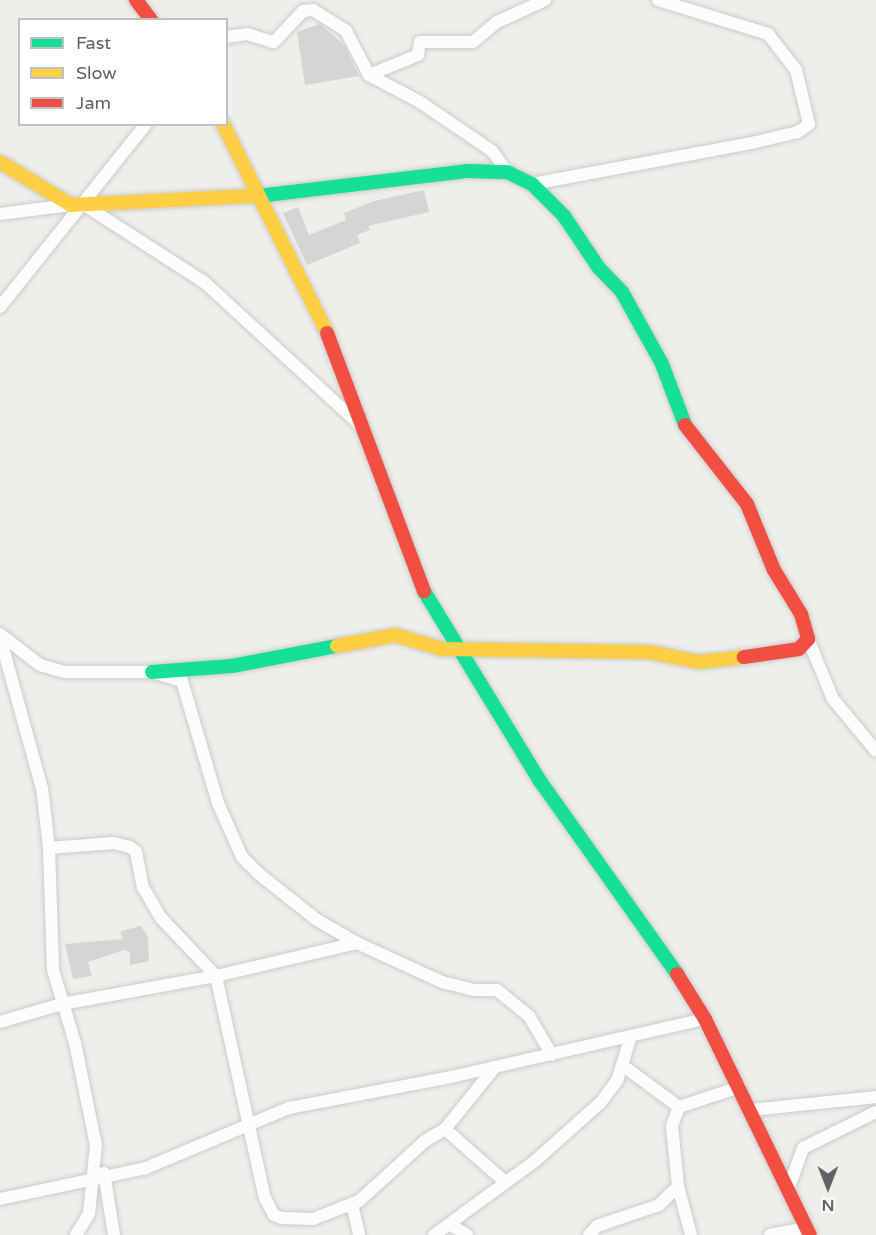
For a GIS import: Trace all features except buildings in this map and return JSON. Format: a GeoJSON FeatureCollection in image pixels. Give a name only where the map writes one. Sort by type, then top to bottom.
{"type":"FeatureCollection","features":[{"type":"Feature","properties":{"kind":"street"},"geometry":{"type":"LineString","coordinates":[[136,0],[150,18]]}},
{"type":"Feature","properties":{"kind":"street"},"geometry":{"type":"LineString","coordinates":[[369,75],[418,55],[420,42],[473,42],[497,22],[545,0]]}},
{"type":"Feature","properties":{"kind":"street"},"geometry":{"type":"LineString","coordinates":[[532,184],[756,142],[798,132],[809,124],[796,70],[768,34],[658,0]]}},
{"type":"Feature","properties":{"kind":"street"},"geometry":{"type":"LineString","coordinates":[[228,37],[247,34],[274,42],[310,5],[346,32],[369,75],[420,102],[492,152],[507,172]]}},
{"type":"Feature","properties":{"kind":"street"},"geometry":{"type":"LineString","coordinates":[[0,307],[78,205],[144,126]]}},
{"type":"Feature","properties":{"kind":"street"},"geometry":{"type":"LineString","coordinates":[[224,126],[324,325],[420,584],[540,781],[639,915],[705,1018],[740,1087],[808,1231],[770,1235]]}},
{"type":"Feature","properties":{"kind":"street"},"geometry":{"type":"LineString","coordinates":[[0,162],[78,205],[204,282],[364,429]]}},
{"type":"Feature","properties":{"kind":"street"},"geometry":{"type":"LineString","coordinates":[[0,214],[124,201],[205,202],[469,171],[507,172],[532,184],[564,216],[588,253],[622,292],[666,374],[689,436],[747,504],[774,570],[801,614],[808,639],[833,699],[876,751]]}},
{"type":"Feature","properties":{"kind":"street"},"geometry":{"type":"LineString","coordinates":[[0,636],[40,665],[64,672],[152,672],[232,666],[394,634],[430,647],[460,650],[638,652],[700,662],[785,652],[799,649],[808,639]]}},
{"type":"Feature","properties":{"kind":"street"},"geometry":{"type":"LineString","coordinates":[[0,636],[37,765],[49,848],[53,970],[96,1145],[100,1175],[114,1235]]}},
{"type":"Feature","properties":{"kind":"street"},"geometry":{"type":"LineString","coordinates":[[152,672],[182,681],[206,771],[242,857],[294,904],[357,943],[442,982],[474,990],[497,990],[529,1016],[552,1055]]}},
{"type":"Feature","properties":{"kind":"street"},"geometry":{"type":"LineString","coordinates":[[49,848],[114,843],[130,847],[136,852],[143,887],[160,918],[216,976],[251,1125],[265,1198],[274,1215],[313,1219],[352,1204],[425,1141],[446,1129],[495,1067]]}},
{"type":"Feature","properties":{"kind":"street"},"geometry":{"type":"LineString","coordinates":[[0,1022],[62,1004],[216,976],[357,943]]}},
{"type":"Feature","properties":{"kind":"street"},"geometry":{"type":"LineString","coordinates":[[0,1199],[100,1175],[146,1168],[289,1108],[630,1039],[705,1018]]}},
{"type":"Feature","properties":{"kind":"street"},"geometry":{"type":"LineString","coordinates":[[434,1235],[504,1180],[534,1161],[602,1102],[622,1065],[630,1039]]}},
{"type":"Feature","properties":{"kind":"street"},"geometry":{"type":"LineString","coordinates":[[622,1065],[680,1107]]}},
{"type":"Feature","properties":{"kind":"street"},"geometry":{"type":"LineString","coordinates":[[691,1235],[678,1186],[672,1126],[680,1107],[740,1087]]}},
{"type":"Feature","properties":{"kind":"street"},"geometry":{"type":"LineString","coordinates":[[751,1110],[876,1097]]}},
{"type":"Feature","properties":{"kind":"street"},"geometry":{"type":"LineString","coordinates":[[788,1190],[802,1148],[876,1112]]}},
{"type":"Feature","properties":{"kind":"street"},"geometry":{"type":"LineString","coordinates":[[446,1129],[504,1180]]}},
{"type":"Feature","properties":{"kind":"street"},"geometry":{"type":"LineString","coordinates":[[76,1235],[89,1214],[100,1175]]}},
{"type":"Feature","properties":{"kind":"street"},"geometry":{"type":"LineString","coordinates":[[589,1235],[597,1226],[659,1205],[678,1186]]}},
{"type":"Feature","properties":{"kind":"street"},"geometry":{"type":"LineString","coordinates":[[352,1204],[359,1235]]}},
{"type":"Feature","properties":{"kind":"street"},"geometry":{"type":"LineString","coordinates":[[449,1224],[467,1235]]}},
{"type":"Feature","properties":{"kind":"traffic: fast"},"geometry":{"type":"LineString","coordinates":[[258,196],[469,171],[507,172],[532,184],[564,216],[599,268],[622,292],[662,364],[685,425]]}},
{"type":"Feature","properties":{"kind":"traffic: fast"},"geometry":{"type":"LineString","coordinates":[[424,591],[540,781],[677,974]]}},
{"type":"Feature","properties":{"kind":"traffic: fast"},"geometry":{"type":"LineString","coordinates":[[152,672],[232,666],[337,646]]}},
{"type":"Feature","properties":{"kind":"traffic: slow"},"geometry":{"type":"LineString","coordinates":[[224,126],[327,333]]}},
{"type":"Feature","properties":{"kind":"traffic: slow"},"geometry":{"type":"LineString","coordinates":[[0,162],[71,205],[258,196]]}},
{"type":"Feature","properties":{"kind":"traffic: slow"},"geometry":{"type":"LineString","coordinates":[[337,646],[395,635],[442,649],[649,652],[700,662],[744,657]]}},
{"type":"Feature","properties":{"kind":"traffic: jam"},"geometry":{"type":"LineString","coordinates":[[136,0],[150,18]]}},
{"type":"Feature","properties":{"kind":"traffic: jam"},"geometry":{"type":"LineString","coordinates":[[327,333],[424,591]]}},
{"type":"Feature","properties":{"kind":"traffic: jam"},"geometry":{"type":"LineString","coordinates":[[685,425],[747,504],[774,570],[801,614],[808,639],[799,649],[744,657]]}},
{"type":"Feature","properties":{"kind":"traffic: jam"},"geometry":{"type":"LineString","coordinates":[[677,974],[705,1019],[810,1235]]}}]}
